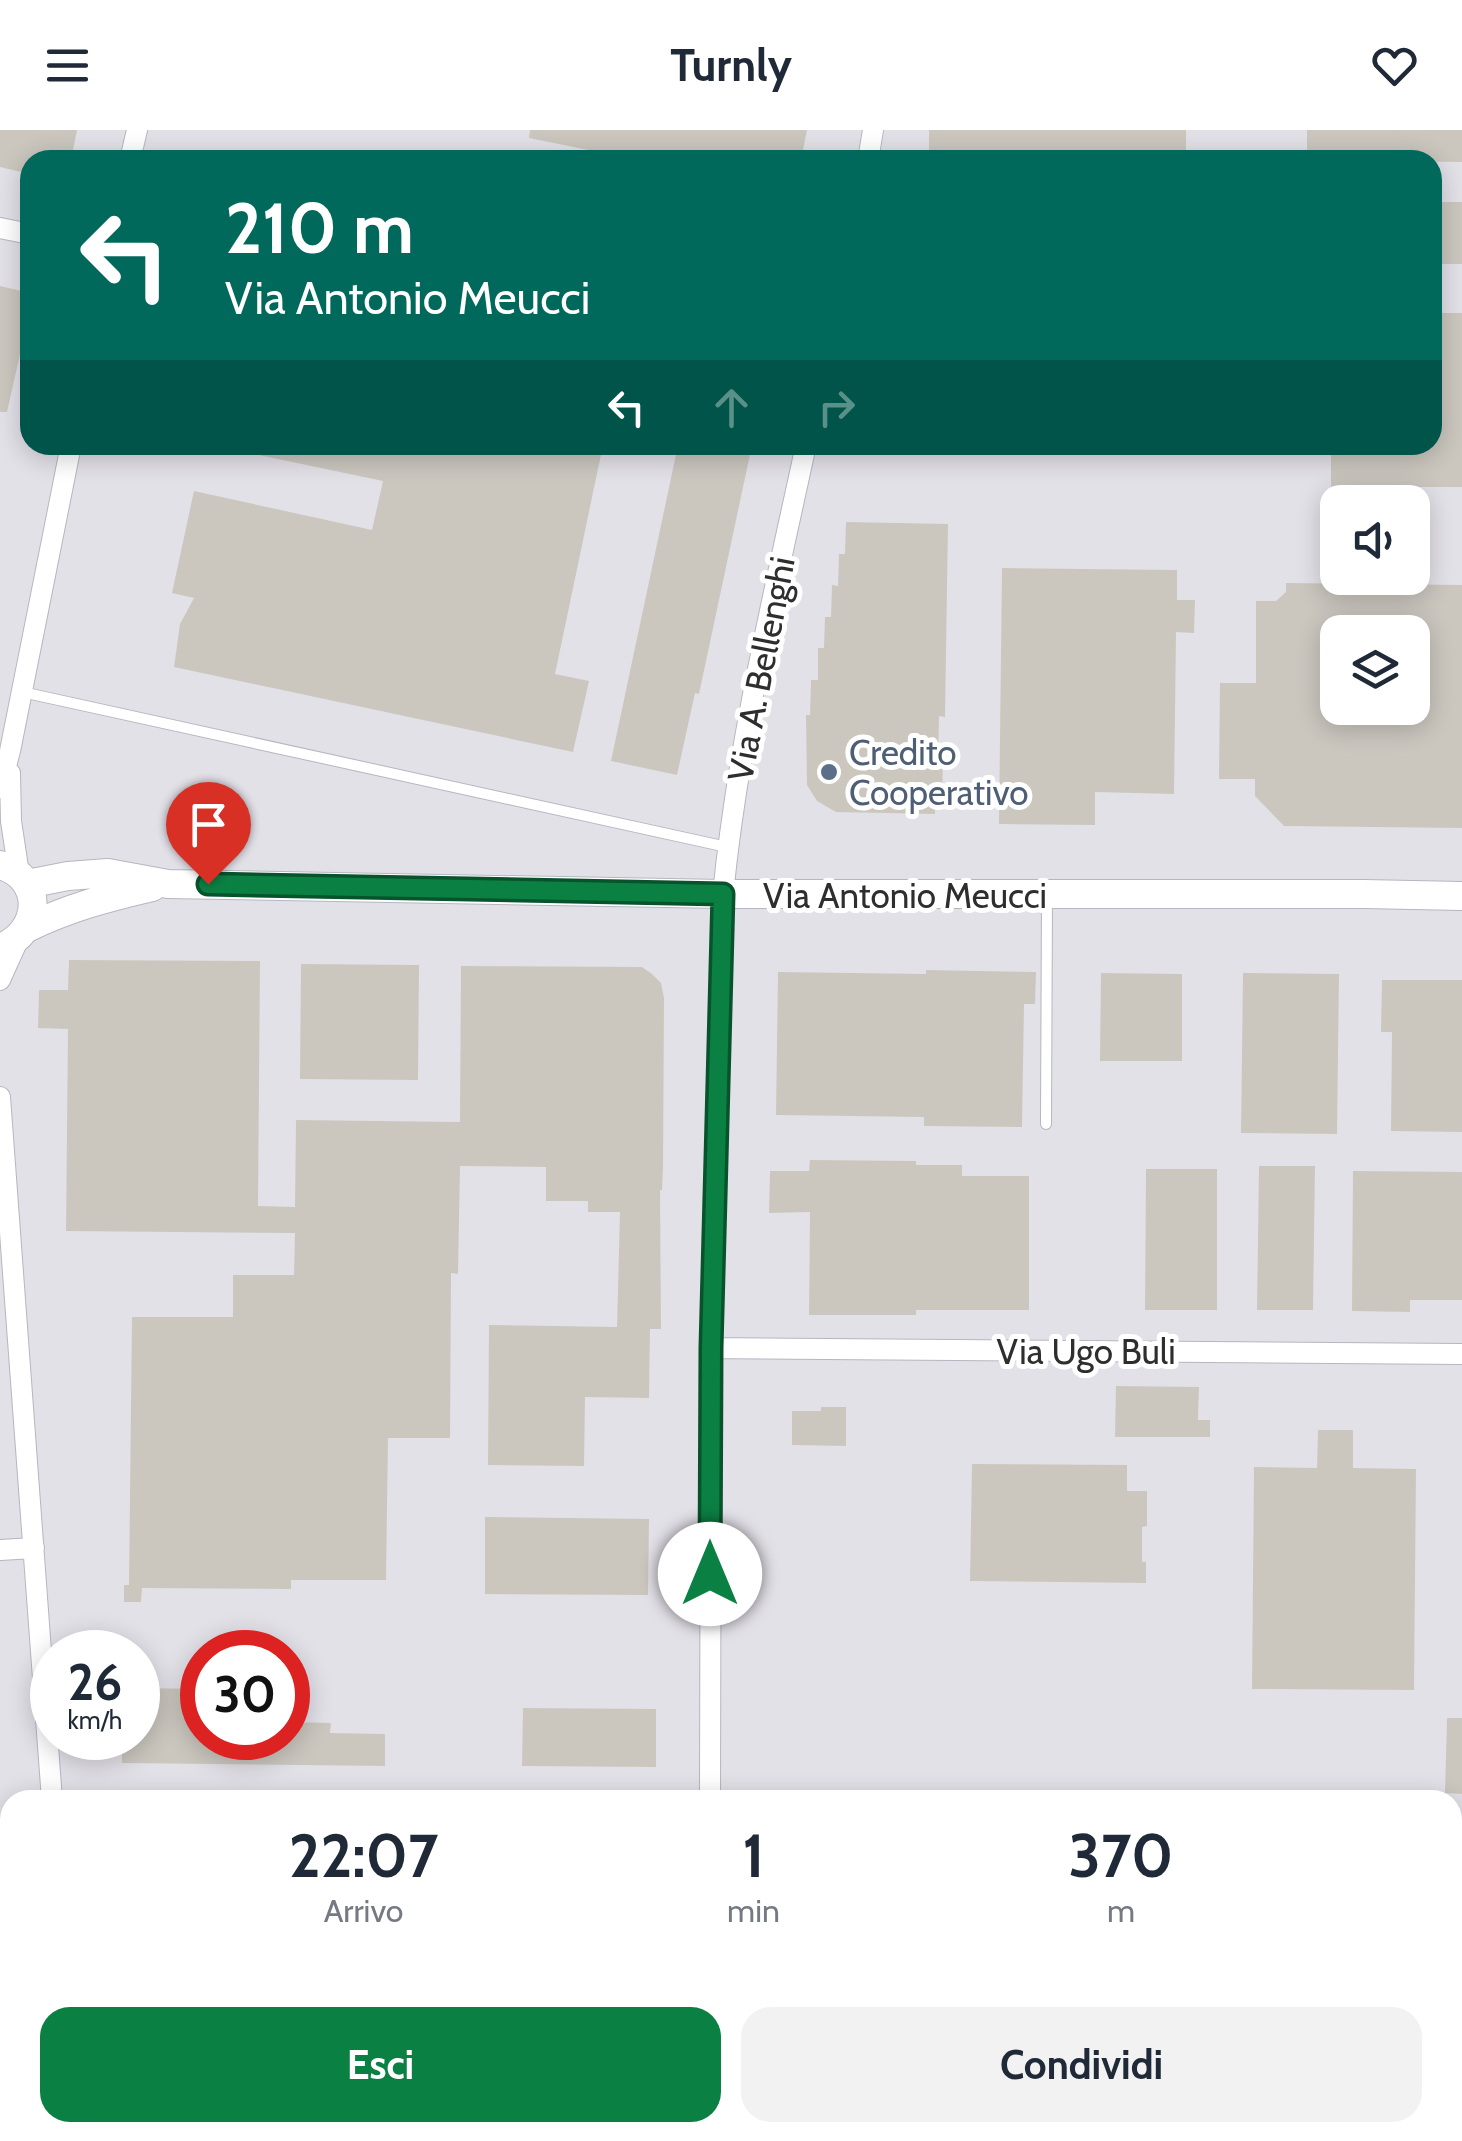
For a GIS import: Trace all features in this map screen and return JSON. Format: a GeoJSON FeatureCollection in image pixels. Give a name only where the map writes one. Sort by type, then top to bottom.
{"type":"FeatureCollection","features":[{"type":"Feature","properties":{"kind":"street"},"geometry":{"type":"LineString","coordinates":[[0,788],[68,455]]}},
{"type":"Feature","properties":{"kind":"street","name":"Via A. Bellenghi"},"geometry":{"type":"LineString","coordinates":[[710,1790],[711,1348],[723,894],[762,649],[804,455]]}},
{"type":"Feature","properties":{"kind":"street"},"geometry":{"type":"LineString","coordinates":[[0,980],[16,938],[33,909],[32,896],[15,874],[10,751]]}},
{"type":"Feature","properties":{"kind":"street","name":"Via Antonio Meucci"},"geometry":{"type":"LineString","coordinates":[[15,874],[108,874],[168,884],[723,894],[1462,896]]}},
{"type":"Feature","properties":{"kind":"street","name":"Via Antonio Meucci"},"geometry":{"type":"LineString","coordinates":[[16,938],[62,911],[168,884]]}},
{"type":"Feature","properties":{"kind":"street"},"geometry":{"type":"LineString","coordinates":[[0,1098],[51,1790]]}},
{"type":"Feature","properties":{"kind":"street","name":"Via Ugo Buli"},"geometry":{"type":"LineString","coordinates":[[711,1348],[1462,1354]]}},
{"type":"Feature","properties":{"kind":"street"},"geometry":{"type":"LineString","coordinates":[[0,1550],[34,1548]]}},
{"type":"Feature","properties":{"kind":"lane"},"geometry":{"type":"LineString","coordinates":[[22,692],[728,847]]}},
{"type":"Feature","properties":{"kind":"lane"},"geometry":{"type":"LineString","coordinates":[[1046,1124],[1047,895]]}},
{"type":"Feature","properties":{"kind":"shaded area"},"geometry":{"type":"Polygon","coordinates":[[[0,130],[1462,130],[1462,1790],[0,1790],[0,130]]]}},
{"type":"Feature","properties":{"kind":"building"},"geometry":{"type":"Polygon","coordinates":[[[0,130],[77,130],[73,150],[20,150],[20,172],[0,167],[0,130]]]}},
{"type":"Feature","properties":{"kind":"building"},"geometry":{"type":"Polygon","coordinates":[[[530,130],[807,130],[803,150],[588,150],[529,138],[530,130]]]}},
{"type":"Feature","properties":{"kind":"building"},"geometry":{"type":"Polygon","coordinates":[[[929,130],[1186,130],[1186,150],[929,150],[929,130]]]}},
{"type":"Feature","properties":{"kind":"building"},"geometry":{"type":"Polygon","coordinates":[[[1307,130],[1462,130],[1462,162],[1442,162],[1442,150],[1307,150],[1307,130]]]}},
{"type":"Feature","properties":{"kind":"building"},"geometry":{"type":"Polygon","coordinates":[[[1442,202],[1462,202],[1462,264],[1442,264],[1442,202]]]}},
{"type":"Feature","properties":{"kind":"building"},"geometry":{"type":"Polygon","coordinates":[[[0,286],[20,291],[20,354],[7,412],[0,412],[0,286]]]}},
{"type":"Feature","properties":{"kind":"building"},"geometry":{"type":"Polygon","coordinates":[[[1442,313],[1462,313],[1462,487],[1331,485],[1331,455],[1442,455],[1442,313]]]}},
{"type":"Feature","properties":{"kind":"building"},"geometry":{"type":"Polygon","coordinates":[[[259,455],[601,455],[555,674],[589,681],[573,752],[174,667],[180,624],[194,598],[172,593],[194,491],[372,530],[383,481],[259,455]]]}},
{"type":"Feature","properties":{"kind":"building"},"geometry":{"type":"Polygon","coordinates":[[[676,455],[750,455],[699,694],[695,693],[677,775],[611,761],[676,455]]]}},
{"type":"Feature","properties":{"kind":"building"},"geometry":{"type":"Polygon","coordinates":[[[846,522],[948,524],[945,717],[939,716],[938,760],[943,760],[942,807],[935,807],[935,814],[836,812],[817,801],[807,785],[806,715],[810,715],[811,680],[818,680],[818,648],[824,648],[825,617],[831,617],[832,585],[838,586],[846,522]]]}},
{"type":"Feature","properties":{"kind":"building"},"geometry":{"type":"Polygon","coordinates":[[[1002,568],[1177,570],[1177,600],[1195,600],[1194,633],[1176,632],[1174,794],[1095,792],[1095,825],[999,824],[1002,568]]]}},
{"type":"Feature","properties":{"kind":"building"},"geometry":{"type":"Polygon","coordinates":[[[1286,583],[1320,583],[1320,595],[1430,595],[1430,585],[1462,585],[1462,828],[1284,826],[1255,796],[1255,779],[1219,779],[1220,683],[1256,683],[1256,601],[1276,601],[1286,592],[1286,583]]]}},
{"type":"Feature","properties":{"kind":"building"},"geometry":{"type":"Polygon","coordinates":[[[69,960],[260,961],[258,1206],[295,1207],[296,1120],[460,1122],[461,966],[642,967],[652,974],[661,983],[664,998],[663,1168],[661,1329],[650,1329],[649,1398],[585,1397],[584,1466],[488,1465],[489,1325],[617,1327],[620,1212],[588,1212],[588,1201],[546,1201],[546,1167],[460,1166],[458,1274],[451,1273],[450,1438],[388,1438],[386,1580],[291,1580],[291,1589],[142,1588],[141,1602],[124,1602],[124,1585],[129,1585],[132,1317],[233,1317],[233,1275],[294,1275],[295,1233],[66,1231],[68,1029],[38,1028],[39,990],[68,990],[69,960]]]}},
{"type":"Feature","properties":{"kind":"building"},"geometry":{"type":"Polygon","coordinates":[[[301,964],[419,965],[418,1080],[300,1079],[301,964]]]}},
{"type":"Feature","properties":{"kind":"building"},"geometry":{"type":"Polygon","coordinates":[[[926,970],[1036,972],[1035,1004],[1024,1004],[1022,1127],[924,1126],[924,1117],[776,1115],[778,972],[926,974],[926,970]]]}},
{"type":"Feature","properties":{"kind":"building"},"geometry":{"type":"Polygon","coordinates":[[[1101,973],[1182,974],[1182,1061],[1100,1061],[1101,973]]]}},
{"type":"Feature","properties":{"kind":"building"},"geometry":{"type":"Polygon","coordinates":[[[1243,973],[1339,974],[1337,1134],[1241,1133],[1243,973]]]}},
{"type":"Feature","properties":{"kind":"building"},"geometry":{"type":"Polygon","coordinates":[[[1382,980],[1462,980],[1462,1132],[1391,1131],[1392,1032],[1381,1032],[1382,980]]]}},
{"type":"Feature","properties":{"kind":"building"},"geometry":{"type":"Polygon","coordinates":[[[810,1160],[916,1161],[916,1165],[962,1165],[962,1176],[1029,1176],[1029,1310],[809,1315],[810,1212],[769,1213],[770,1171],[809,1171],[810,1160]]]}},
{"type":"Feature","properties":{"kind":"building"},"geometry":{"type":"Polygon","coordinates":[[[1259,1166],[1315,1166],[1313,1310],[1257,1310],[1259,1166]]]}},
{"type":"Feature","properties":{"kind":"building"},"geometry":{"type":"Polygon","coordinates":[[[1146,1169],[1217,1169],[1217,1310],[1145,1310],[1146,1169]]]}},
{"type":"Feature","properties":{"kind":"building"},"geometry":{"type":"Polygon","coordinates":[[[1353,1171],[1462,1172],[1462,1300],[1410,1300],[1410,1312],[1352,1311],[1353,1171]]]}},
{"type":"Feature","properties":{"kind":"building"},"geometry":{"type":"Polygon","coordinates":[[[1116,1386],[1199,1387],[1198,1420],[1210,1420],[1210,1437],[1115,1437],[1116,1386]]]}},
{"type":"Feature","properties":{"kind":"building"},"geometry":{"type":"Polygon","coordinates":[[[821,1407],[846,1407],[846,1446],[792,1445],[792,1411],[821,1411],[821,1407]]]}},
{"type":"Feature","properties":{"kind":"building"},"geometry":{"type":"Polygon","coordinates":[[[1318,1430],[1353,1430],[1353,1468],[1416,1469],[1414,1690],[1252,1689],[1254,1467],[1317,1468],[1318,1430]]]}},
{"type":"Feature","properties":{"kind":"building"},"geometry":{"type":"Polygon","coordinates":[[[972,1464],[1127,1465],[1127,1491],[1147,1491],[1147,1526],[1142,1527],[1146,1583],[970,1581],[972,1464]]]}},
{"type":"Feature","properties":{"kind":"building"},"geometry":{"type":"Polygon","coordinates":[[[485,1517],[649,1519],[648,1595],[485,1594],[485,1517]]]}},
{"type":"Feature","properties":{"kind":"building"},"geometry":{"type":"Polygon","coordinates":[[[160,1688],[180,1689],[180,1760],[310,1760],[310,1723],[331,1723],[330,1733],[385,1734],[385,1766],[122,1763],[160,1760],[160,1688]]]}},
{"type":"Feature","properties":{"kind":"building"},"geometry":{"type":"Polygon","coordinates":[[[523,1708],[656,1709],[656,1767],[522,1766],[523,1708]]]}},
{"type":"Feature","properties":{"kind":"building"},"geometry":{"type":"Polygon","coordinates":[[[1447,1718],[1462,1718],[1462,1790],[1445,1790],[1447,1718]]]}},
{"type":"Feature","properties":{"kind":"place","name":"Credito Cooperativo"},"geometry":{"type":"Point","coordinates":[829,772]}},
{"type":"Feature","properties":{"kind":"route"},"geometry":{"type":"LineString","coordinates":[[208,884],[723,894],[711,1348],[710,1574]]}}]}
